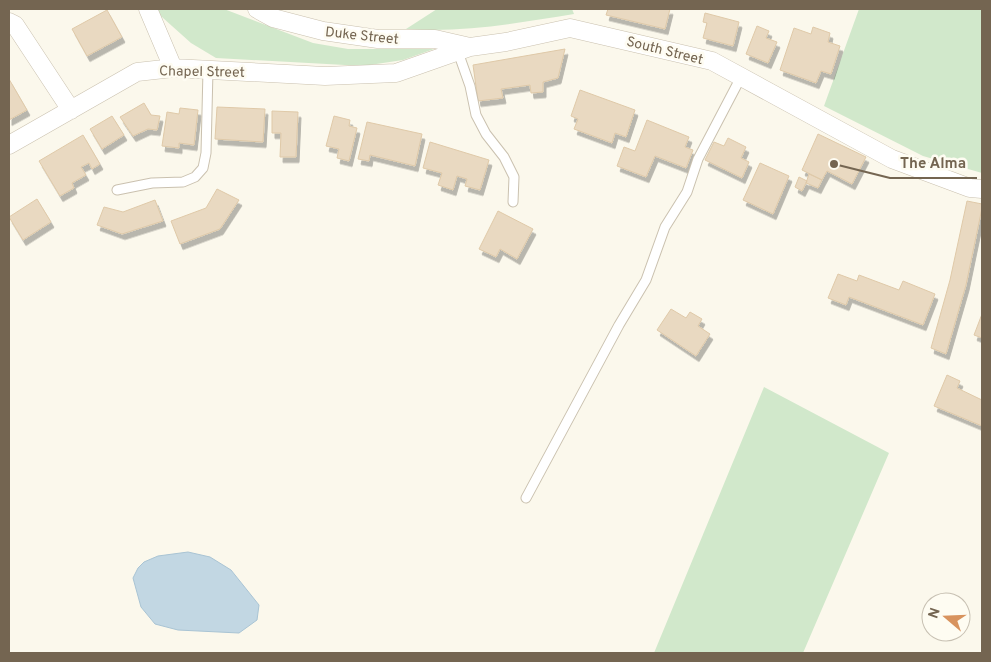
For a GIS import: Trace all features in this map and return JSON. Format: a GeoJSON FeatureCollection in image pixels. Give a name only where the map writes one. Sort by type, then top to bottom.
{"type":"FeatureCollection","features":[{"type":"Feature","properties":{"kind":"street"},"geometry":{"type":"LineString","coordinates":[[148,9],[173,68]]}},
{"type":"Feature","properties":{"kind":"street","name":"Duke Street"},"geometry":{"type":"LineString","coordinates":[[257,9],[273,18],[323,32],[378,39],[435,40],[464,50]]}},
{"type":"Feature","properties":{"kind":"street"},"geometry":{"type":"LineString","coordinates":[[9,22],[15,25],[71,110]]}},
{"type":"Feature","properties":{"kind":"street","name":"South Street"},"geometry":{"type":"LineString","coordinates":[[325,76],[396,73],[464,50],[570,28],[712,61],[892,159],[970,188],[982,189]]}},
{"type":"Feature","properties":{"kind":"street","name":"Chapel Street"},"geometry":{"type":"LineString","coordinates":[[9,145],[138,72],[173,68],[325,76]]}},
{"type":"Feature","properties":{"kind":"lane"},"geometry":{"type":"LineString","coordinates":[[464,50],[476,115],[486,134],[504,157],[514,177],[513,202]]}},
{"type":"Feature","properties":{"kind":"lane"},"geometry":{"type":"LineString","coordinates":[[117,190],[152,183],[183,182],[195,177],[203,168],[206,153],[208,70]]}},
{"type":"Feature","properties":{"kind":"lane"},"geometry":{"type":"LineString","coordinates":[[526,498],[619,325],[646,280],[665,227],[687,192],[702,151],[741,77]]}},
{"type":"Feature","properties":{"kind":"green space"},"geometry":{"type":"Polygon","coordinates":[[[153,9],[224,9],[313,43],[348,49],[434,49],[403,60],[363,66],[216,58],[191,43],[153,9]]]}},
{"type":"Feature","properties":{"kind":"green space"},"geometry":{"type":"Polygon","coordinates":[[[437,9],[572,9],[574,14],[511,24],[448,30],[406,29],[437,9]]]}},
{"type":"Feature","properties":{"kind":"green space"},"geometry":{"type":"Polygon","coordinates":[[[859,9],[982,9],[982,173],[923,156],[824,106],[859,9]]]}},
{"type":"Feature","properties":{"kind":"green space"},"geometry":{"type":"Polygon","coordinates":[[[764,387],[889,453],[803,653],[654,653],[764,387]]]}},
{"type":"Feature","properties":{"kind":"water"},"geometry":{"type":"Polygon","coordinates":[[[188,552],[210,557],[231,570],[259,605],[257,620],[239,633],[178,630],[155,624],[141,607],[133,578],[138,568],[144,562],[158,556],[188,552]]]}},
{"type":"Feature","properties":{"kind":"building"},"geometry":{"type":"Polygon","coordinates":[[[608,9],[670,9],[665,29],[606,15],[608,9]]]}},
{"type":"Feature","properties":{"kind":"building"},"geometry":{"type":"Polygon","coordinates":[[[107,10],[122,37],[87,56],[72,29],[107,10]]]}},
{"type":"Feature","properties":{"kind":"building"},"geometry":{"type":"Polygon","coordinates":[[[705,13],[739,22],[733,46],[703,38],[707,23],[703,22],[705,13]]]}},
{"type":"Feature","properties":{"kind":"building"},"geometry":{"type":"Polygon","coordinates":[[[757,26],[769,31],[766,38],[777,42],[768,63],[746,54],[757,26]]]}},
{"type":"Feature","properties":{"kind":"building"},"geometry":{"type":"Polygon","coordinates":[[[813,27],[830,33],[828,42],[840,46],[831,74],[821,71],[816,83],[780,70],[794,28],[811,34],[813,27]]]}},
{"type":"Feature","properties":{"kind":"building"},"geometry":{"type":"Polygon","coordinates":[[[565,49],[558,78],[543,82],[543,92],[531,93],[530,85],[501,89],[503,98],[478,101],[473,65],[565,49]]]}},
{"type":"Feature","properties":{"kind":"building"},"geometry":{"type":"Polygon","coordinates":[[[9,79],[27,110],[9,120],[9,79]]]}},
{"type":"Feature","properties":{"kind":"building"},"geometry":{"type":"Polygon","coordinates":[[[580,90],[635,110],[626,137],[615,133],[612,143],[574,129],[578,119],[571,116],[580,90]]]}},
{"type":"Feature","properties":{"kind":"building"},"geometry":{"type":"Polygon","coordinates":[[[144,103],[151,115],[160,116],[157,130],[148,129],[133,136],[120,117],[144,103]]]}},
{"type":"Feature","properties":{"kind":"building"},"geometry":{"type":"Polygon","coordinates":[[[217,107],[265,109],[263,142],[215,139],[217,107]]]}},
{"type":"Feature","properties":{"kind":"building"},"geometry":{"type":"Polygon","coordinates":[[[180,108],[198,110],[194,145],[179,143],[179,148],[162,146],[167,112],[179,114],[180,108]]]}},
{"type":"Feature","properties":{"kind":"building"},"geometry":{"type":"Polygon","coordinates":[[[272,111],[298,112],[296,157],[280,157],[281,133],[272,133],[272,111]]]}},
{"type":"Feature","properties":{"kind":"building"},"geometry":{"type":"Polygon","coordinates":[[[112,116],[124,135],[102,149],[90,129],[112,116]]]}},
{"type":"Feature","properties":{"kind":"building"},"geometry":{"type":"Polygon","coordinates":[[[334,116],[350,120],[349,126],[357,128],[349,161],[337,158],[339,149],[326,146],[334,116]]]}},
{"type":"Feature","properties":{"kind":"building"},"geometry":{"type":"Polygon","coordinates":[[[647,120],[689,137],[685,147],[693,150],[686,168],[655,156],[646,177],[617,166],[624,147],[635,151],[647,120]]]}},
{"type":"Feature","properties":{"kind":"building"},"geometry":{"type":"Polygon","coordinates":[[[367,122],[422,134],[415,166],[370,155],[369,161],[358,159],[367,122]]]}},
{"type":"Feature","properties":{"kind":"building"},"geometry":{"type":"Polygon","coordinates":[[[818,134],[866,157],[852,184],[827,171],[822,180],[802,170],[818,134]]]}},
{"type":"Feature","properties":{"kind":"building"},"geometry":{"type":"Polygon","coordinates":[[[83,135],[100,164],[92,169],[89,163],[81,167],[86,175],[72,183],[74,188],[60,196],[39,161],[83,135]]]}},
{"type":"Feature","properties":{"kind":"building"},"geometry":{"type":"Polygon","coordinates":[[[728,138],[746,147],[741,158],[749,162],[742,178],[705,160],[714,142],[724,146],[728,138]]]}},
{"type":"Feature","properties":{"kind":"building"},"geometry":{"type":"Polygon","coordinates":[[[430,142],[489,160],[480,190],[465,186],[467,179],[457,176],[453,190],[438,185],[442,173],[423,168],[430,142]]]}},
{"type":"Feature","properties":{"kind":"building"},"geometry":{"type":"Polygon","coordinates":[[[760,163],[789,176],[773,214],[743,200],[760,163]]]}},
{"type":"Feature","properties":{"kind":"building"},"geometry":{"type":"Polygon","coordinates":[[[809,174],[822,180],[818,188],[806,183],[809,174]]]}},
{"type":"Feature","properties":{"kind":"building"},"geometry":{"type":"Polygon","coordinates":[[[799,177],[807,181],[802,191],[795,187],[799,177]]]}},
{"type":"Feature","properties":{"kind":"building"},"geometry":{"type":"Polygon","coordinates":[[[217,189],[239,200],[220,229],[180,244],[171,221],[206,208],[217,189]]]}},
{"type":"Feature","properties":{"kind":"building"},"geometry":{"type":"Polygon","coordinates":[[[37,199],[51,222],[23,240],[9,217],[37,199]]]}},
{"type":"Feature","properties":{"kind":"building"},"geometry":{"type":"Polygon","coordinates":[[[155,200],[163,221],[122,234],[97,225],[104,207],[123,212],[155,200]]]}},
{"type":"Feature","properties":{"kind":"building"},"geometry":{"type":"Polygon","coordinates":[[[967,201],[982,204],[982,208],[966,285],[946,354],[931,348],[950,280],[967,201]]]}},
{"type":"Feature","properties":{"kind":"building"},"geometry":{"type":"Polygon","coordinates":[[[498,211],[533,229],[517,259],[500,249],[496,257],[479,249],[498,211]]]}},
{"type":"Feature","properties":{"kind":"building"},"geometry":{"type":"Polygon","coordinates":[[[838,274],[857,281],[859,275],[899,290],[903,281],[935,294],[923,325],[849,297],[846,305],[828,298],[838,274]]]}},
{"type":"Feature","properties":{"kind":"building"},"geometry":{"type":"Polygon","coordinates":[[[671,309],[686,318],[690,312],[702,319],[698,326],[710,334],[696,356],[657,330],[671,309]]]}},
{"type":"Feature","properties":{"kind":"building"},"geometry":{"type":"Polygon","coordinates":[[[982,314],[982,338],[974,335],[982,314]]]}},
{"type":"Feature","properties":{"kind":"building"},"geometry":{"type":"Polygon","coordinates":[[[947,375],[960,381],[957,388],[982,400],[982,426],[934,406],[947,375]]]}},
{"type":"Feature","properties":{"kind":"place","name":"The Alma"},"geometry":{"type":"Point","coordinates":[834,164]}}]}
